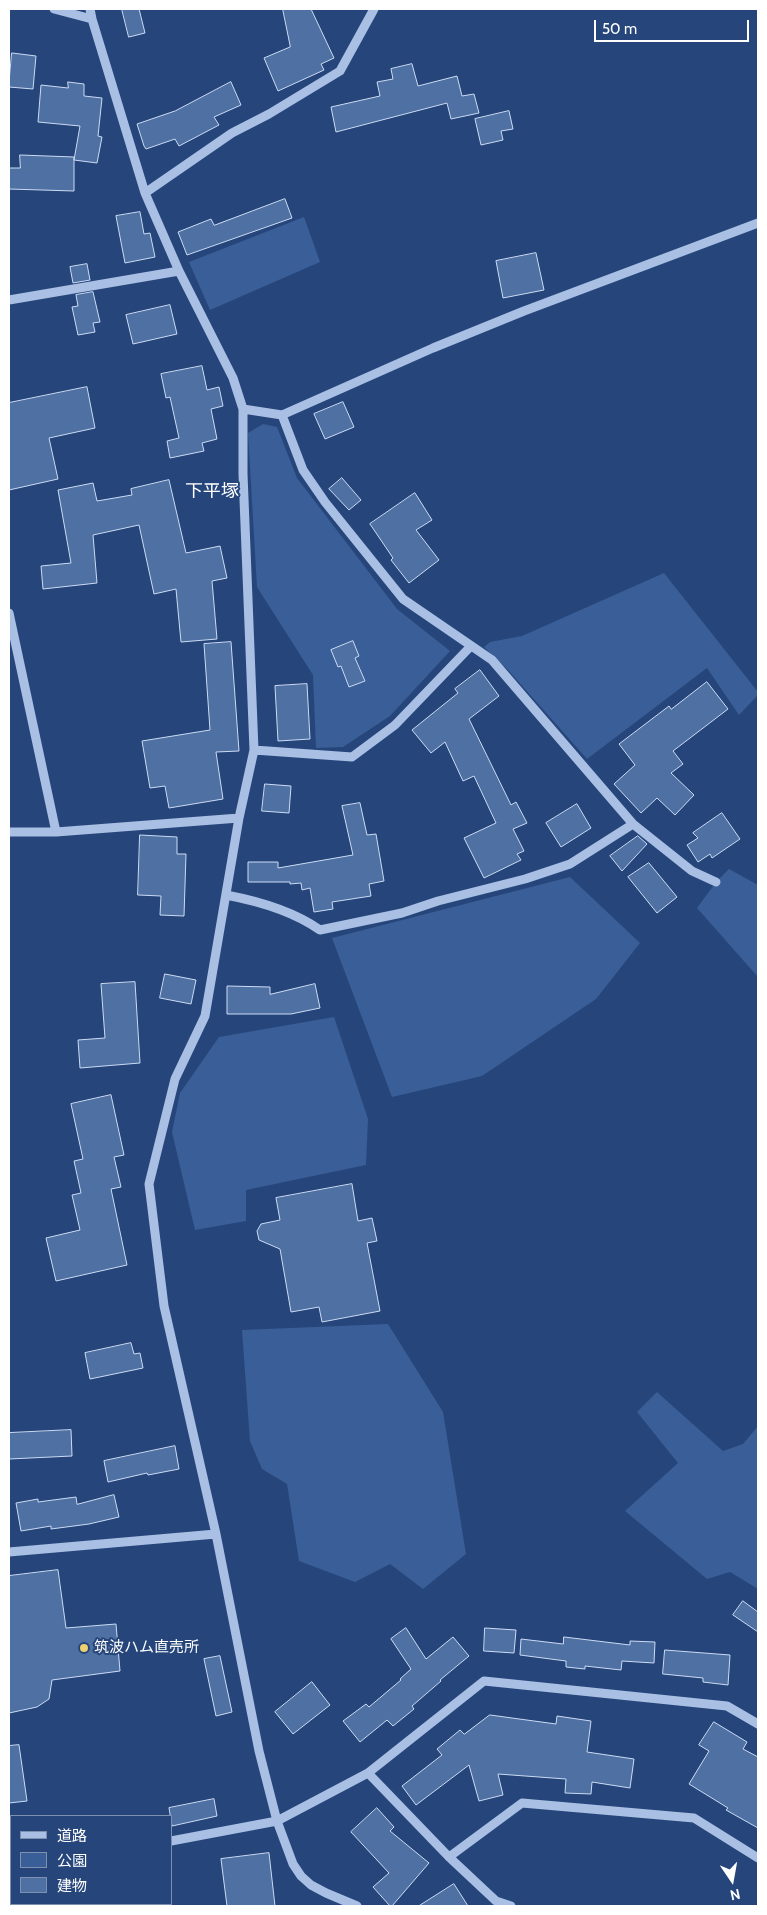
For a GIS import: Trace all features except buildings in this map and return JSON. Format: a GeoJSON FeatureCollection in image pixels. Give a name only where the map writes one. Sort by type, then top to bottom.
{"type":"FeatureCollection","features":[{"type":"Feature","properties":{"kind":"street"},"geometry":{"type":"LineString","coordinates":[[54,9],[92,19]]}},
{"type":"Feature","properties":{"kind":"street"},"geometry":{"type":"LineString","coordinates":[[90,9],[146,193],[179,271],[233,378],[243,409],[243,474],[254,750],[239,818],[204,1016],[175,1079],[149,1184],[164,1306],[216,1534],[244,1679],[277,1821],[293,1864],[301,1876],[311,1885],[357,1906]]}},
{"type":"Feature","properties":{"kind":"street"},"geometry":{"type":"LineString","coordinates":[[146,193],[232,133],[269,114],[340,70],[374,9]]}},
{"type":"Feature","properties":{"kind":"street"},"geometry":{"type":"LineString","coordinates":[[243,409],[282,415],[515,314],[758,222]]}},
{"type":"Feature","properties":{"kind":"street"},"geometry":{"type":"LineString","coordinates":[[9,300],[179,271]]}},
{"type":"Feature","properties":{"kind":"street"},"geometry":{"type":"LineString","coordinates":[[282,415],[303,470],[325,502],[403,599],[492,660],[633,824],[692,871],[716,882]]}},
{"type":"Feature","properties":{"kind":"street"},"geometry":{"type":"LineString","coordinates":[[9,613],[56,832]]}},
{"type":"Feature","properties":{"kind":"street"},"geometry":{"type":"LineString","coordinates":[[254,750],[352,757],[396,726],[471,646]]}},
{"type":"Feature","properties":{"kind":"street"},"geometry":{"type":"LineString","coordinates":[[9,832],[56,832],[239,818]]}},
{"type":"Feature","properties":{"kind":"street"},"geometry":{"type":"LineString","coordinates":[[226,895],[248,899],[306,920],[320,930],[402,913],[438,901],[525,879],[570,864],[633,824]]}},
{"type":"Feature","properties":{"kind":"street"},"geometry":{"type":"LineString","coordinates":[[9,1552],[216,1534]]}},
{"type":"Feature","properties":{"kind":"street"},"geometry":{"type":"LineString","coordinates":[[172,1840],[277,1821],[368,1773],[484,1681],[727,1706],[758,1724]]}},
{"type":"Feature","properties":{"kind":"street"},"geometry":{"type":"LineString","coordinates":[[368,1773],[449,1857],[496,1901],[511,1906]]}},
{"type":"Feature","properties":{"kind":"street"},"geometry":{"type":"LineString","coordinates":[[449,1857],[522,1803],[694,1818],[758,1858]]}},
{"type":"Feature","properties":{"kind":"green space"},"geometry":{"type":"Polygon","coordinates":[[[304,217],[320,262],[210,310],[189,262],[304,217]]]}},
{"type":"Feature","properties":{"kind":"green space"},"geometry":{"type":"Polygon","coordinates":[[[263,424],[277,427],[297,478],[397,609],[450,651],[390,716],[343,747],[316,748],[313,675],[257,587],[248,433],[263,424]]]}},
{"type":"Feature","properties":{"kind":"green space"},"geometry":{"type":"Polygon","coordinates":[[[664,573],[758,692],[758,695],[739,715],[707,668],[587,759],[508,670],[484,647],[490,642],[522,636],[664,573]]]}},
{"type":"Feature","properties":{"kind":"green space"},"geometry":{"type":"Polygon","coordinates":[[[729,869],[758,885],[758,977],[697,908],[716,882],[729,869]]]}},
{"type":"Feature","properties":{"kind":"green space"},"geometry":{"type":"Polygon","coordinates":[[[570,877],[640,943],[596,999],[482,1076],[392,1097],[332,938],[570,877]]]}},
{"type":"Feature","properties":{"kind":"green space"},"geometry":{"type":"Polygon","coordinates":[[[334,1017],[368,1119],[366,1165],[246,1190],[246,1221],[195,1230],[172,1132],[180,1093],[219,1037],[334,1017]]]}},
{"type":"Feature","properties":{"kind":"green space"},"geometry":{"type":"Polygon","coordinates":[[[388,1324],[443,1412],[466,1554],[423,1589],[390,1564],[355,1582],[299,1561],[287,1484],[262,1469],[250,1441],[242,1330],[388,1324]]]}},
{"type":"Feature","properties":{"kind":"green space"},"geometry":{"type":"Polygon","coordinates":[[[657,1392],[723,1451],[743,1444],[758,1426],[758,1589],[730,1572],[707,1579],[625,1511],[678,1463],[637,1412],[657,1392]]]}},
{"type":"Feature","properties":{"kind":"place","name":"筑波ハム直売所"},"geometry":{"type":"Point","coordinates":[84,1648]}},
{"type":"Feature","properties":{"kind":"district","name":"下平塚"},"geometry":{"type":"Point","coordinates":[212,492]}}]}
